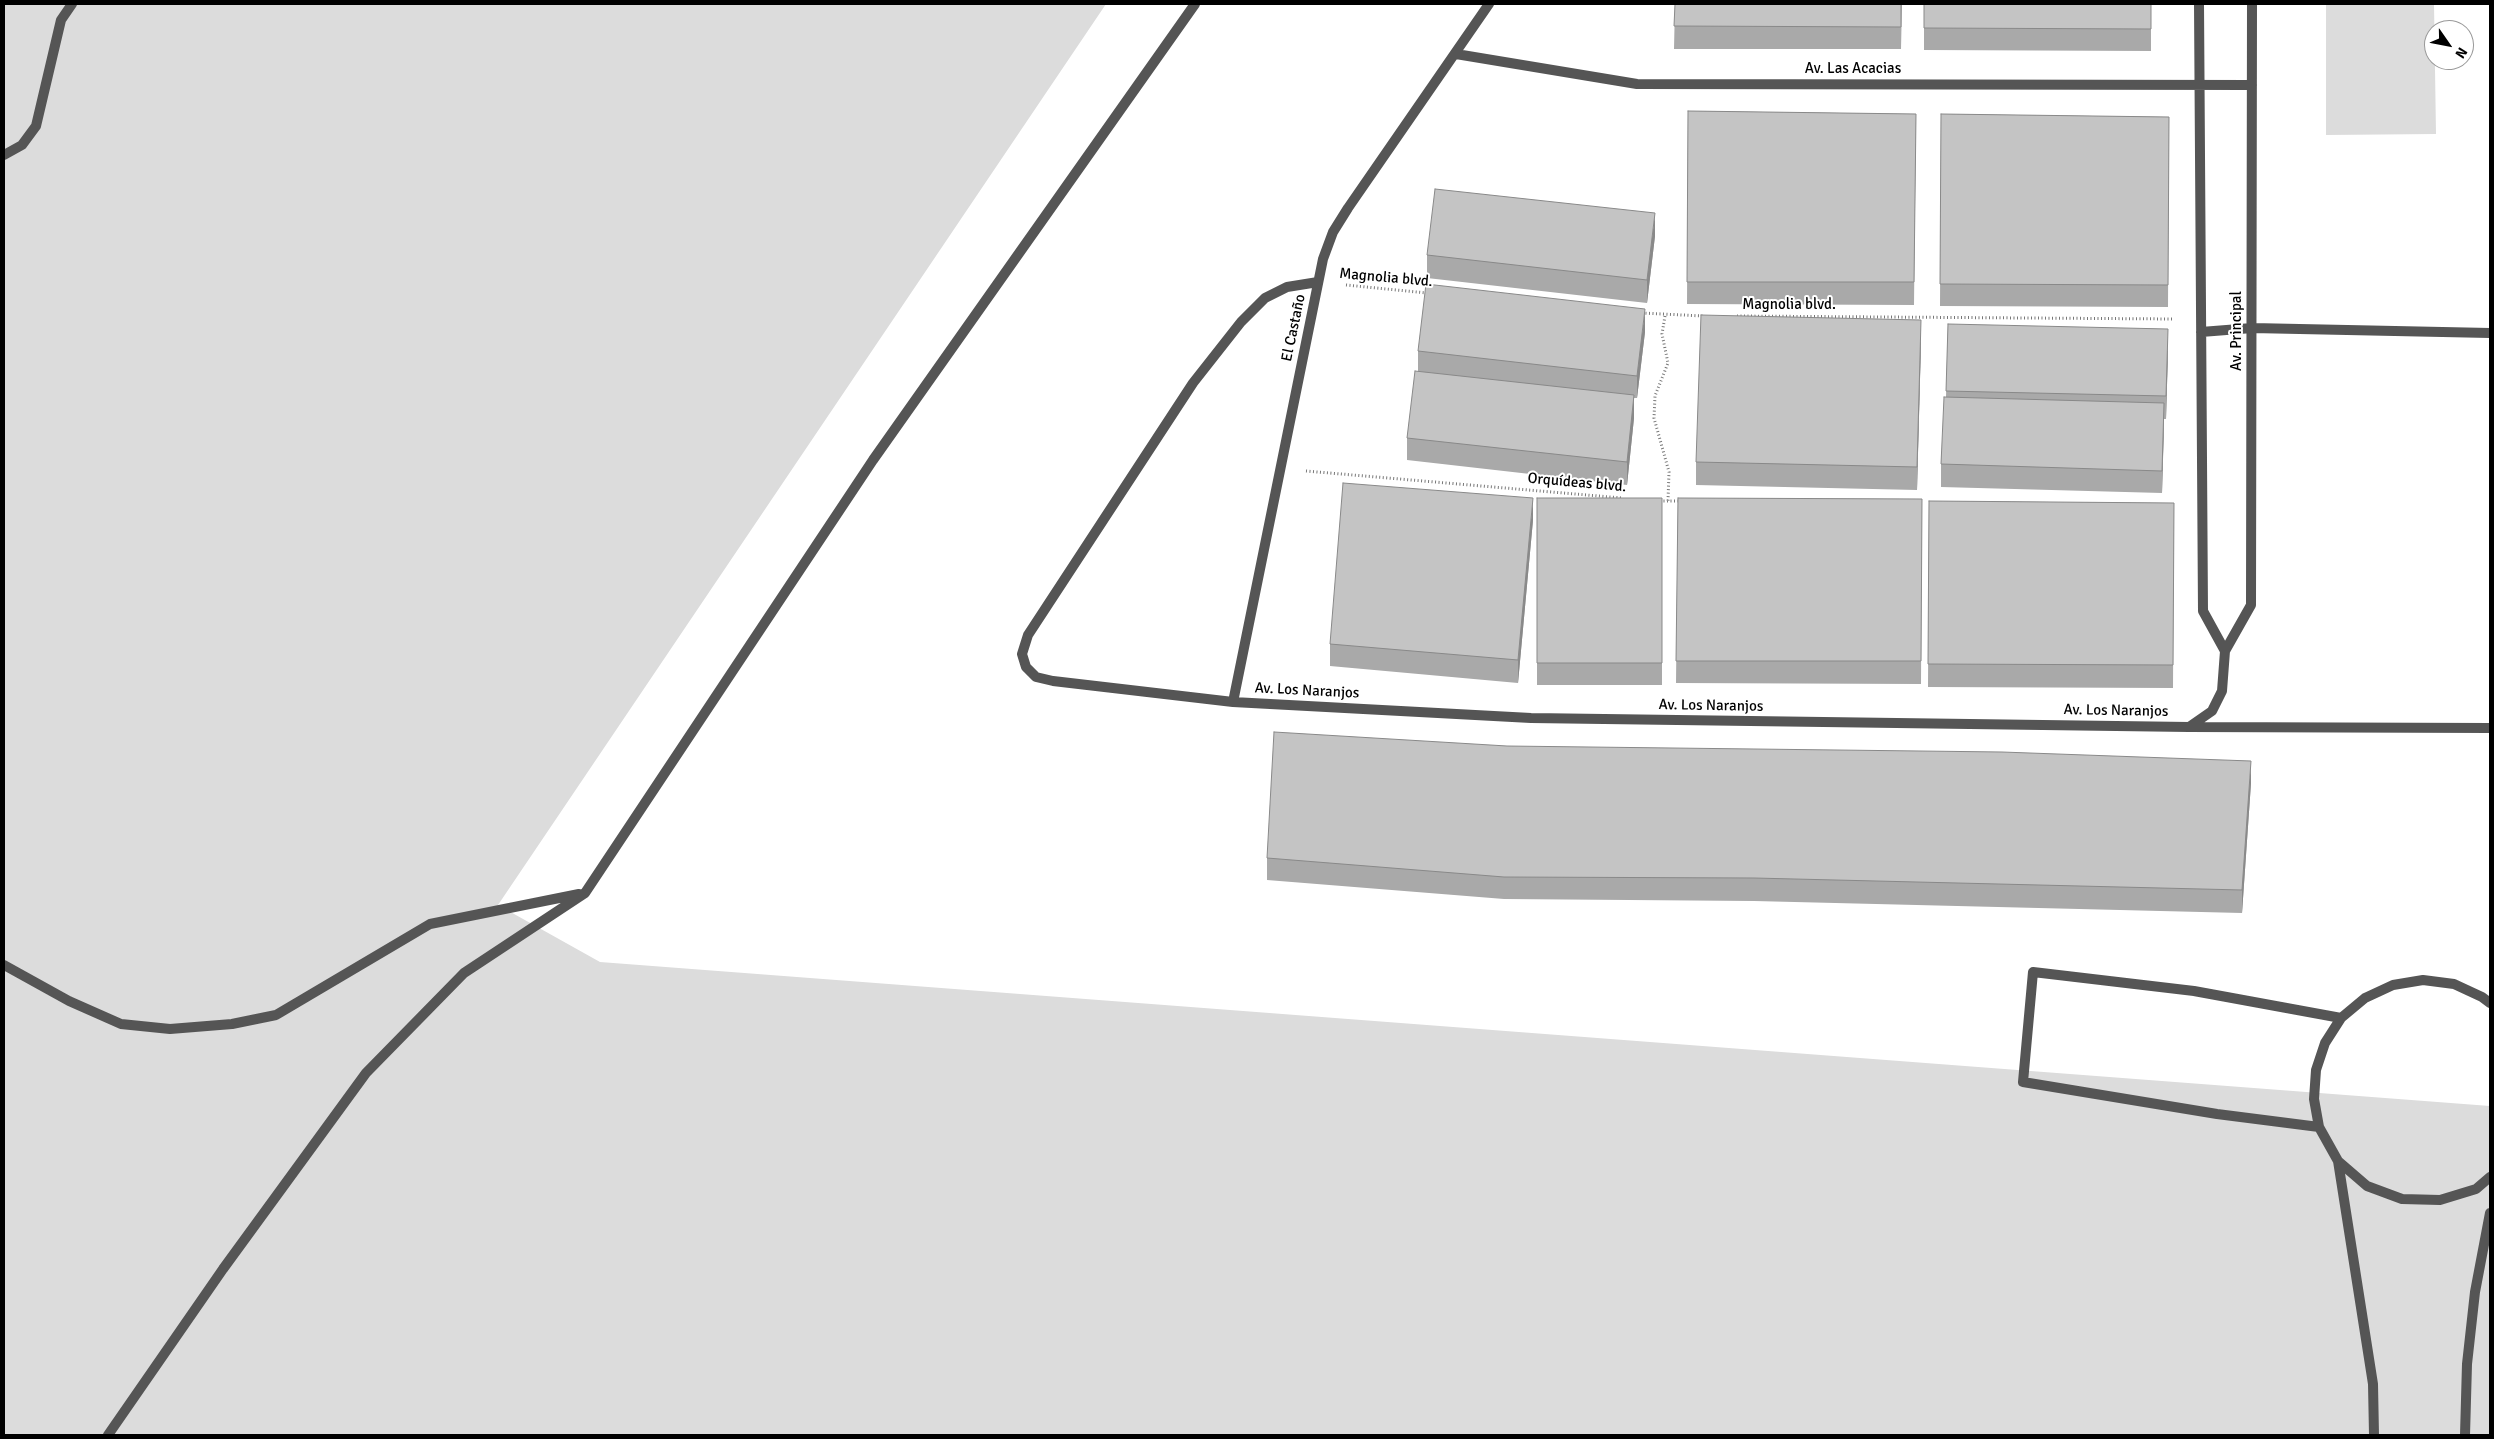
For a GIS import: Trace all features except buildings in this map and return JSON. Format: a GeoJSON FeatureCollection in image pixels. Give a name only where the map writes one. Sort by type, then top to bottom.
{"type":"FeatureCollection","features":[{"type":"Feature","properties":{"kind":"street"},"geometry":{"type":"LineString","coordinates":[[4,155],[22,145],[36,126],[60,20],[72,4]]}},
{"type":"Feature","properties":{"kind":"street"},"geometry":{"type":"LineString","coordinates":[[108,1435],[223,1269],[366,1073],[464,973],[585,893],[879,451],[1195,4]]}},
{"type":"Feature","properties":{"kind":"street","name":"El Castaño"},"geometry":{"type":"LineString","coordinates":[[1233,702],[1323,259],[1333,232],[1348,208],[1489,4]]}},
{"type":"Feature","properties":{"kind":"street"},"geometry":{"type":"LineString","coordinates":[[2199,4],[2203,611],[2225,651]]}},
{"type":"Feature","properties":{"kind":"street","name":"Av. Principal"},"geometry":{"type":"LineString","coordinates":[[2189,727],[2212,711],[2222,691],[2225,651],[2251,605],[2252,4]]}},
{"type":"Feature","properties":{"kind":"street","name":"Av. Las Acacias"},"geometry":{"type":"LineString","coordinates":[[1456,54],[1637,84],[2252,85]]}},
{"type":"Feature","properties":{"kind":"street","name":"Av. Los Naranjos"},"geometry":{"type":"LineString","coordinates":[[1318,282],[1288,287],[1265,298],[1241,322],[1182,399],[1028,635],[1022,654],[1026,667],[1036,676],[1053,681],[1233,702],[1531,718],[2189,727],[2490,728]]}},
{"type":"Feature","properties":{"kind":"street"},"geometry":{"type":"LineString","coordinates":[[2201,332],[2252,328],[2490,333]]}},
{"type":"Feature","properties":{"kind":"street"},"geometry":{"type":"LineString","coordinates":[[4,964],[69,1001],[121,1024],[170,1029],[232,1024],[276,1015],[430,924],[585,893]]}},
{"type":"Feature","properties":{"kind":"street"},"geometry":{"type":"LineString","coordinates":[[2319,1127],[2217,1114],[2024,1082],[2033,972],[2194,991],[2341,1018]]}},
{"type":"Feature","properties":{"kind":"street"},"geometry":{"type":"LineString","coordinates":[[2488,999],[2454,984],[2423,980],[2393,985],[2365,998],[2341,1018],[2325,1043],[2316,1070],[2314,1099],[2319,1127],[2338,1161],[2367,1186],[2402,1200],[2440,1200],[2476,1188],[2490,1177]]}},
{"type":"Feature","properties":{"kind":"street"},"geometry":{"type":"LineString","coordinates":[[2338,1161],[2373,1384],[2374,1435]]}},
{"type":"Feature","properties":{"kind":"street"},"geometry":{"type":"LineString","coordinates":[[2465,1435],[2467,1364],[2475,1292],[2490,1213]]}},
{"type":"Feature","properties":{"kind":"path","name":"Magnolia blvd."},"geometry":{"type":"LineString","coordinates":[[1318,282],[1437,294]]}},
{"type":"Feature","properties":{"kind":"path"},"geometry":{"type":"LineString","coordinates":[[1636,313],[1665,316],[1705,316]]}},
{"type":"Feature","properties":{"kind":"path"},"geometry":{"type":"LineString","coordinates":[[1665,316],[1662,334],[1668,363],[1655,396],[1654,418],[1669,472],[1668,501]]}},
{"type":"Feature","properties":{"kind":"path","name":"Magnolia blvd."},"geometry":{"type":"LineString","coordinates":[[1735,316],[2201,319]]}},
{"type":"Feature","properties":{"kind":"path","name":"Orquídeas blvd."},"geometry":{"type":"LineString","coordinates":[[1280,469],[1631,499]]}},
{"type":"Feature","properties":{"kind":"path"},"geometry":{"type":"LineString","coordinates":[[1651,501],[1688,502]]}},
{"type":"Feature","properties":{"kind":"shaded area"},"geometry":{"type":"Polygon","coordinates":[[[4,4],[1106,4],[498,905],[600,962],[2490,1106],[2490,1435],[4,1435],[4,4]]]}},
{"type":"Feature","properties":{"kind":"shaded area"},"geometry":{"type":"Polygon","coordinates":[[[2326,4],[2434,4],[2434,20],[2424,20],[2424,70],[2435,70],[2436,134],[2326,135],[2326,4]]]}}]}
